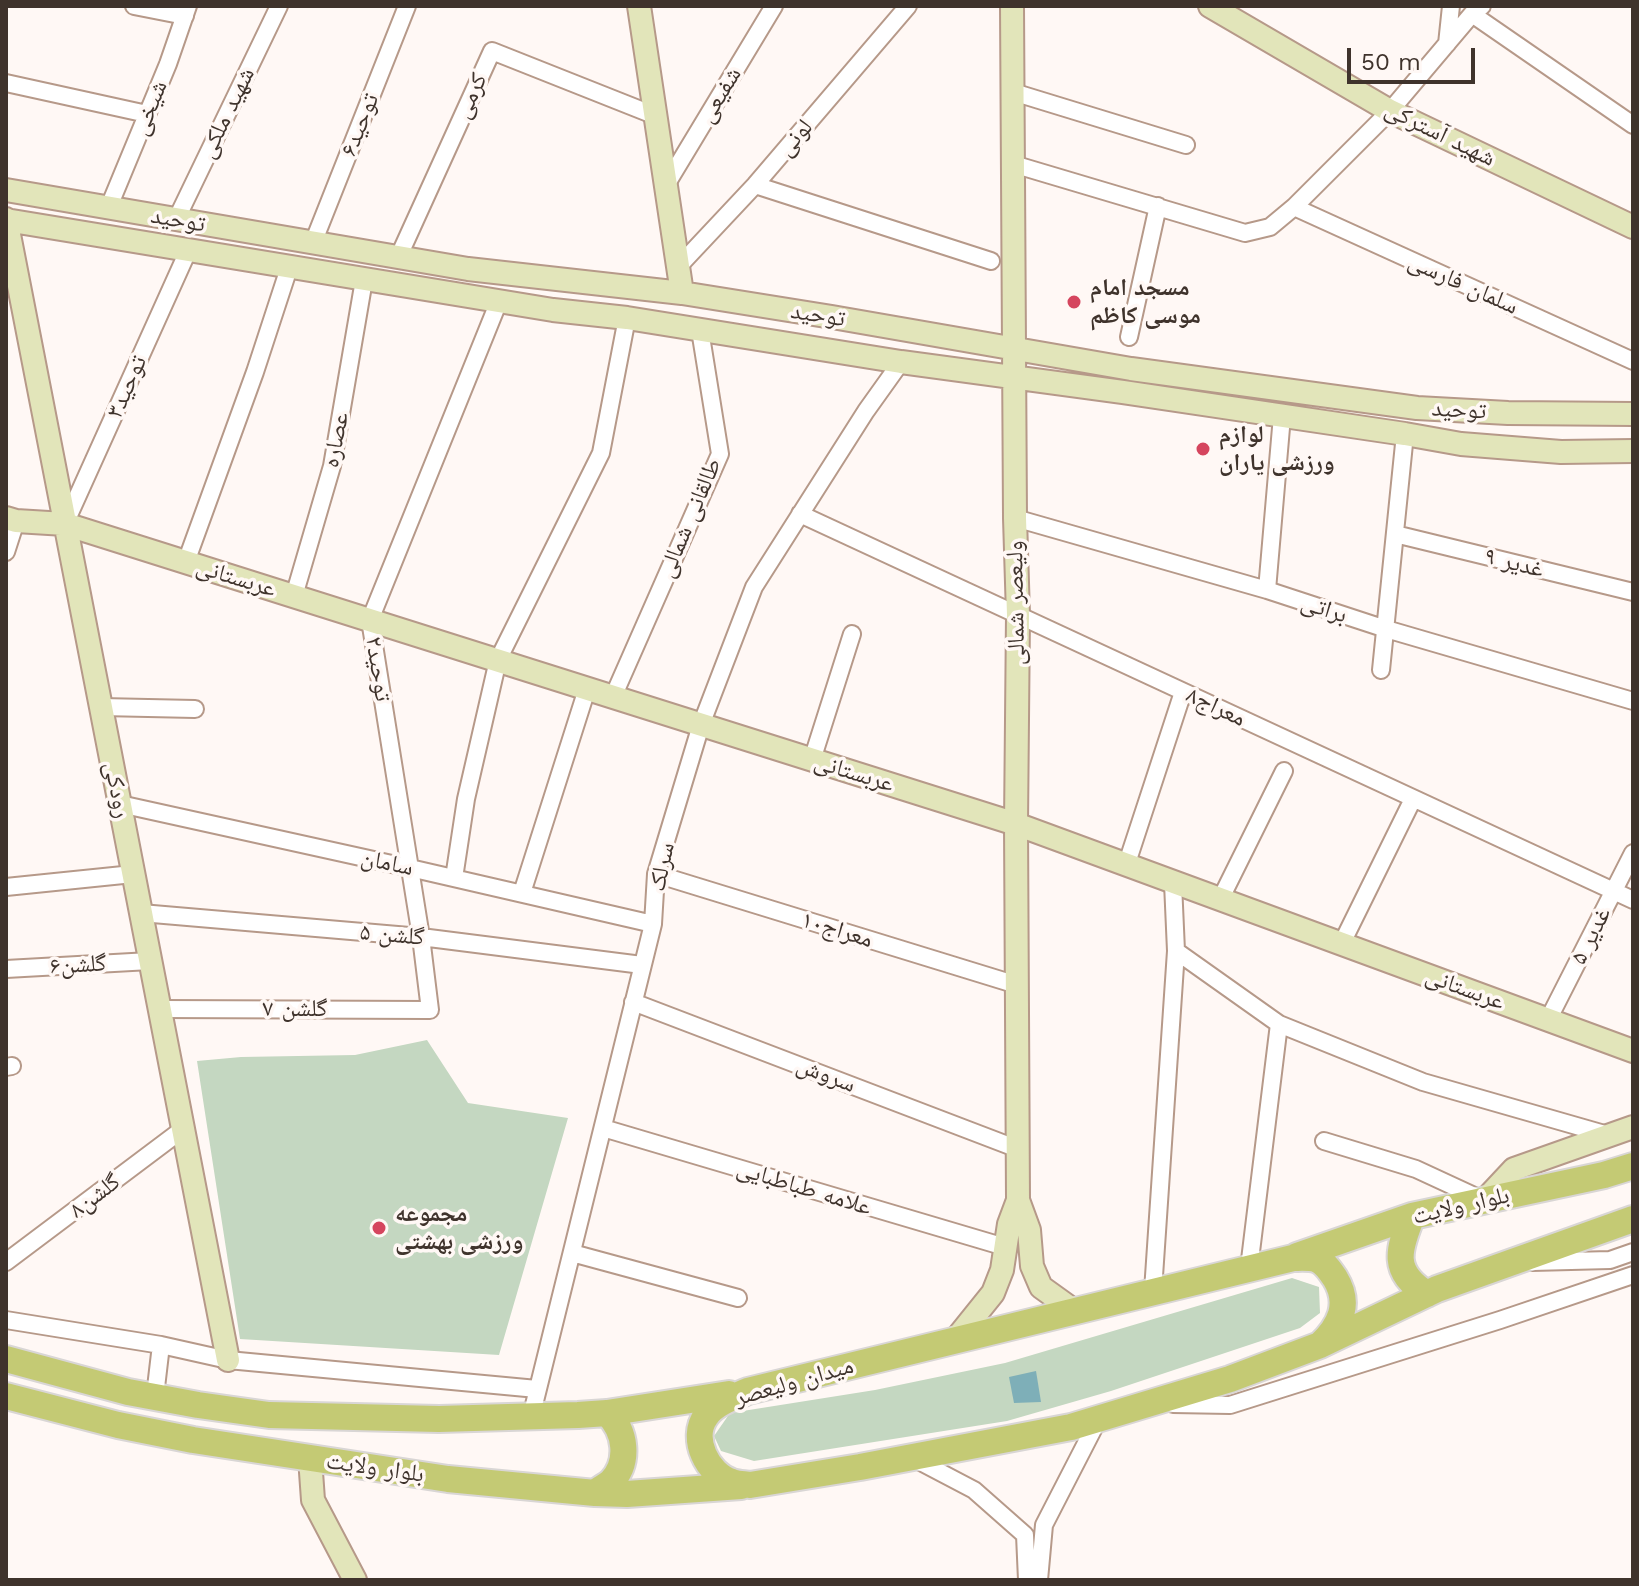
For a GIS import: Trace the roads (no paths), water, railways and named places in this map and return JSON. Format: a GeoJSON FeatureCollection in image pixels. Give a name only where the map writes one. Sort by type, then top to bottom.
{"type":"FeatureCollection","features":[{"type":"Feature","properties":{"kind":"main road"},"geometry":{"type":"LineString","coordinates":[[639,6],[682,293]]}},
{"type":"Feature","properties":{"kind":"main road","name":"ولیعصر شمالی"},"geometry":{"type":"LineString","coordinates":[[1012,6],[1018,615],[1018,1200]]}},
{"type":"Feature","properties":{"kind":"main road","name":"شهید آسترکی"},"geometry":{"type":"LineString","coordinates":[[1210,6],[1390,111],[1633,227]]}},
{"type":"Feature","properties":{"kind":"main road","name":"توحید"},"geometry":{"type":"LineString","coordinates":[[6,190],[398,258],[682,293],[1131,369],[1417,408],[1633,414]]}},
{"type":"Feature","properties":{"kind":"main road","name":"توحید"},"geometry":{"type":"LineString","coordinates":[[6,220],[553,310],[627,318],[901,362],[1461,444],[1561,452],[1633,451]]}},
{"type":"Feature","properties":{"kind":"main road","name":"رودکی"},"geometry":{"type":"LineString","coordinates":[[6,220],[228,1360]]}},
{"type":"Feature","properties":{"kind":"main road"},"geometry":{"type":"LineString","coordinates":[[1489,412],[1493,446]]}},
{"type":"Feature","properties":{"kind":"main road","name":"عربستانی"},"geometry":{"type":"LineString","coordinates":[[11,520],[65,524],[1016,824],[1633,1051]]}},
{"type":"Feature","properties":{"kind":"main road"},"geometry":{"type":"LineString","coordinates":[[1485,1200],[1514,1169],[1633,1127]]}},
{"type":"Feature","properties":{"kind":"main road","name":"بلوار ولایت"},"geometry":{"type":"LineString","coordinates":[[1293,1258],[1412,1216],[1633,1166]]}},
{"type":"Feature","properties":{"kind":"main road"},"geometry":{"type":"LineString","coordinates":[[956,1339],[993,1293],[1002,1270],[1009,1224],[1018,1200]]}},
{"type":"Feature","properties":{"kind":"main road"},"geometry":{"type":"LineString","coordinates":[[1018,1200],[1029,1230],[1032,1266],[1041,1287],[1073,1310]]}},
{"type":"Feature","properties":{"kind":"main road"},"geometry":{"type":"LineString","coordinates":[[1412,1216],[1399,1255],[1408,1279],[1427,1294]]}},
{"type":"Feature","properties":{"kind":"main road"},"geometry":{"type":"LineString","coordinates":[[750,1485],[1071,1427],[1230,1379],[1320,1345],[1437,1289],[1633,1219]]}},
{"type":"Feature","properties":{"kind":"main road"},"geometry":{"type":"LineString","coordinates":[[1293,1258],[1316,1258],[1325,1265],[1340,1287],[1342,1314],[1320,1345]]}},
{"type":"Feature","properties":{"kind":"main road","name":"میدان ولیعصر"},"geometry":{"type":"LineString","coordinates":[[750,1485],[732,1483],[709,1465],[700,1445],[699,1429],[707,1414],[723,1402],[748,1391],[1293,1258]]}},
{"type":"Feature","properties":{"kind":"main road","name":"بلوار ولایت"},"geometry":{"type":"LineString","coordinates":[[6,1359],[128,1392],[269,1415],[439,1419],[531,1417],[607,1413],[748,1391]]}},
{"type":"Feature","properties":{"kind":"main road","name":"بلوار ولایت"},"geometry":{"type":"LineString","coordinates":[[6,1396],[118,1425],[206,1442],[448,1479],[627,1494],[750,1485]]}},
{"type":"Feature","properties":{"kind":"main road"},"geometry":{"type":"LineString","coordinates":[[595,1493],[610,1483],[624,1458],[616,1421],[607,1413]]}},
{"type":"Feature","properties":{"kind":"main road"},"geometry":{"type":"LineString","coordinates":[[310,1458],[313,1500],[355,1580]]}},
{"type":"Feature","properties":{"kind":"street"},"geometry":{"type":"LineString","coordinates":[[134,6],[186,11]]}},
{"type":"Feature","properties":{"kind":"street","name":"شهید ملکی"},"geometry":{"type":"LineString","coordinates":[[176,220],[279,6]]}},
{"type":"Feature","properties":{"kind":"street","name":"توحید۶"},"geometry":{"type":"LineString","coordinates":[[313,243],[407,6]]}},
{"type":"Feature","properties":{"kind":"street","name":"شفیعی"},"geometry":{"type":"LineString","coordinates":[[666,185],[774,6]]}},
{"type":"Feature","properties":{"kind":"street","name":"لونی"},"geometry":{"type":"LineString","coordinates":[[678,267],[755,185],[908,6]]}},
{"type":"Feature","properties":{"kind":"street"},"geometry":{"type":"LineString","coordinates":[[1447,44],[1451,6]]}},
{"type":"Feature","properties":{"kind":"street"},"geometry":{"type":"LineString","coordinates":[[1013,164],[1245,233],[1270,227],[1390,111],[1477,10],[1633,125]]}},
{"type":"Feature","properties":{"kind":"street","name":"شیخی"},"geometry":{"type":"LineString","coordinates":[[108,209],[168,64],[186,11]]}},
{"type":"Feature","properties":{"kind":"street","name":"کرمی"},"geometry":{"type":"LineString","coordinates":[[398,258],[492,51],[656,116]]}},
{"type":"Feature","properties":{"kind":"street"},"geometry":{"type":"LineString","coordinates":[[6,83],[147,114]]}},
{"type":"Feature","properties":{"kind":"street"},"geometry":{"type":"LineString","coordinates":[[1013,92],[1186,145]]}},
{"type":"Feature","properties":{"kind":"street"},"geometry":{"type":"LineString","coordinates":[[755,185],[991,261]]}},
{"type":"Feature","properties":{"kind":"street"},"geometry":{"type":"LineString","coordinates":[[1129,337],[1158,206]]}},
{"type":"Feature","properties":{"kind":"street","name":"سلمان فارسی"},"geometry":{"type":"LineString","coordinates":[[1294,207],[1633,361]]}},
{"type":"Feature","properties":{"kind":"street","name":"توحید۳"},"geometry":{"type":"LineString","coordinates":[[65,524],[188,251]]}},
{"type":"Feature","properties":{"kind":"street"},"geometry":{"type":"LineString","coordinates":[[186,562],[289,268]]}},
{"type":"Feature","properties":{"kind":"street","name":"عصاره"},"geometry":{"type":"LineString","coordinates":[[294,596],[332,466],[364,280]]}},
{"type":"Feature","properties":{"kind":"street","name":"توحید۲"},"geometry":{"type":"LineString","coordinates":[[430,1010],[370,620],[499,301]]}},
{"type":"Feature","properties":{"kind":"street"},"geometry":{"type":"LineString","coordinates":[[454,878],[466,799],[498,660],[601,453],[627,318]]}},
{"type":"Feature","properties":{"kind":"street","name":"طالقانی شمالی"},"geometry":{"type":"LineString","coordinates":[[613,697],[720,454],[700,330]]}},
{"type":"Feature","properties":{"kind":"street","name":"سرلک"},"geometry":{"type":"LineString","coordinates":[[531,1417],[653,924],[656,874],[701,725],[754,587],[866,411],[901,362]]}},
{"type":"Feature","properties":{"kind":"street"},"geometry":{"type":"LineString","coordinates":[[1267,590],[1282,416]]}},
{"type":"Feature","properties":{"kind":"street"},"geometry":{"type":"LineString","coordinates":[[1381,670],[1405,434]]}},
{"type":"Feature","properties":{"kind":"street","name":"معراج۸"},"geometry":{"type":"LineString","coordinates":[[800,514],[1633,900]]}},
{"type":"Feature","properties":{"kind":"street","name":"براتی"},"geometry":{"type":"LineString","coordinates":[[1015,518],[1267,590],[1386,629],[1633,701]]}},
{"type":"Feature","properties":{"kind":"street"},"geometry":{"type":"LineString","coordinates":[[6,552],[11,520]]}},
{"type":"Feature","properties":{"kind":"street","name":"غدیر ۹"},"geometry":{"type":"LineString","coordinates":[[1395,534],[1633,592]]}},
{"type":"Feature","properties":{"kind":"street"},"geometry":{"type":"LineString","coordinates":[[812,760],[852,634]]}},
{"type":"Feature","properties":{"kind":"street"},"geometry":{"type":"LineString","coordinates":[[522,893],[587,689]]}},
{"type":"Feature","properties":{"kind":"street"},"geometry":{"type":"LineString","coordinates":[[1127,863],[1183,692]]}},
{"type":"Feature","properties":{"kind":"street"},"geometry":{"type":"LineString","coordinates":[[101,707],[195,709]]}},
{"type":"Feature","properties":{"kind":"street"},"geometry":{"type":"LineString","coordinates":[[1221,898],[1284,771]]}},
{"type":"Feature","properties":{"kind":"street"},"geometry":{"type":"LineString","coordinates":[[1342,943],[1413,799]]}},
{"type":"Feature","properties":{"kind":"street","name":"سامان"},"geometry":{"type":"LineString","coordinates":[[120,804],[653,924]]}},
{"type":"Feature","properties":{"kind":"street","name":"غدیر ۵"},"geometry":{"type":"LineString","coordinates":[[1548,1020],[1633,853]]}},
{"type":"Feature","properties":{"kind":"street"},"geometry":{"type":"LineString","coordinates":[[6,887],[133,874]]}},
{"type":"Feature","properties":{"kind":"street","name":"معراج۱۰"},"geometry":{"type":"LineString","coordinates":[[656,874],[1017,985]]}},
{"type":"Feature","properties":{"kind":"street"},"geometry":{"type":"LineString","coordinates":[[1153,1291],[1176,951],[1173,883]]}},
{"type":"Feature","properties":{"kind":"street","name":"گلشن ۵"},"geometry":{"type":"LineString","coordinates":[[141,913],[421,937],[642,965]]}},
{"type":"Feature","properties":{"kind":"street"},"geometry":{"type":"LineString","coordinates":[[1176,951],[1279,1024],[1423,1082],[1608,1135]]}},
{"type":"Feature","properties":{"kind":"street","name":"گلشن۶"},"geometry":{"type":"LineString","coordinates":[[6,969],[150,961]]}},
{"type":"Feature","properties":{"kind":"street","name":"سروش"},"geometry":{"type":"LineString","coordinates":[[633,1002],[1018,1149]]}},
{"type":"Feature","properties":{"kind":"street","name":"گلشن ۷"},"geometry":{"type":"LineString","coordinates":[[160,1009],[430,1010]]}},
{"type":"Feature","properties":{"kind":"street"},"geometry":{"type":"LineString","coordinates":[[1249,1268],[1279,1024]]}},
{"type":"Feature","properties":{"kind":"street","name":"علامه طباطبایی"},"geometry":{"type":"LineString","coordinates":[[603,1128],[1005,1247]]}},
{"type":"Feature","properties":{"kind":"street","name":"گلشن۸"},"geometry":{"type":"LineString","coordinates":[[6,1262],[183,1129]]}},
{"type":"Feature","properties":{"kind":"street"},"geometry":{"type":"LineString","coordinates":[[1324,1141],[1416,1169],[1485,1200]]}},
{"type":"Feature","properties":{"kind":"street"},"geometry":{"type":"LineString","coordinates":[[1506,1263],[1610,1260],[1633,1252]]}},
{"type":"Feature","properties":{"kind":"street"},"geometry":{"type":"LineString","coordinates":[[572,1253],[738,1298]]}},
{"type":"Feature","properties":{"kind":"street"},"geometry":{"type":"LineString","coordinates":[[1147,1404],[1230,1405],[1633,1275]]}},
{"type":"Feature","properties":{"kind":"street"},"geometry":{"type":"LineString","coordinates":[[6,1320],[161,1345],[228,1360],[537,1389]]}},
{"type":"Feature","properties":{"kind":"street"},"geometry":{"type":"LineString","coordinates":[[155,1396],[161,1345]]}},
{"type":"Feature","properties":{"kind":"street"},"geometry":{"type":"LineString","coordinates":[[1039,1580],[1044,1525],[1099,1418]]}},
{"type":"Feature","properties":{"kind":"street"},"geometry":{"type":"LineString","coordinates":[[912,1457],[974,1490],[1025,1535],[1027,1580]]}},
{"type":"Feature","properties":{"kind":"water"},"geometry":{"type":"Polygon","coordinates":[[[1036,1371],[1041,1402],[1014,1403],[1009,1377],[1036,1371]]]}},
{"type":"Feature","properties":{"kind":"place","name":"مسجد امام موسی کاظم"},"geometry":{"type":"Point","coordinates":[1074,302]}},
{"type":"Feature","properties":{"kind":"place","name":"لوازم ورزشی یاران"},"geometry":{"type":"Point","coordinates":[1203,449]}},
{"type":"Feature","properties":{"kind":"place","name":"مجموعه ورزشی بهشتی"},"geometry":{"type":"Point","coordinates":[379,1228]}}]}
